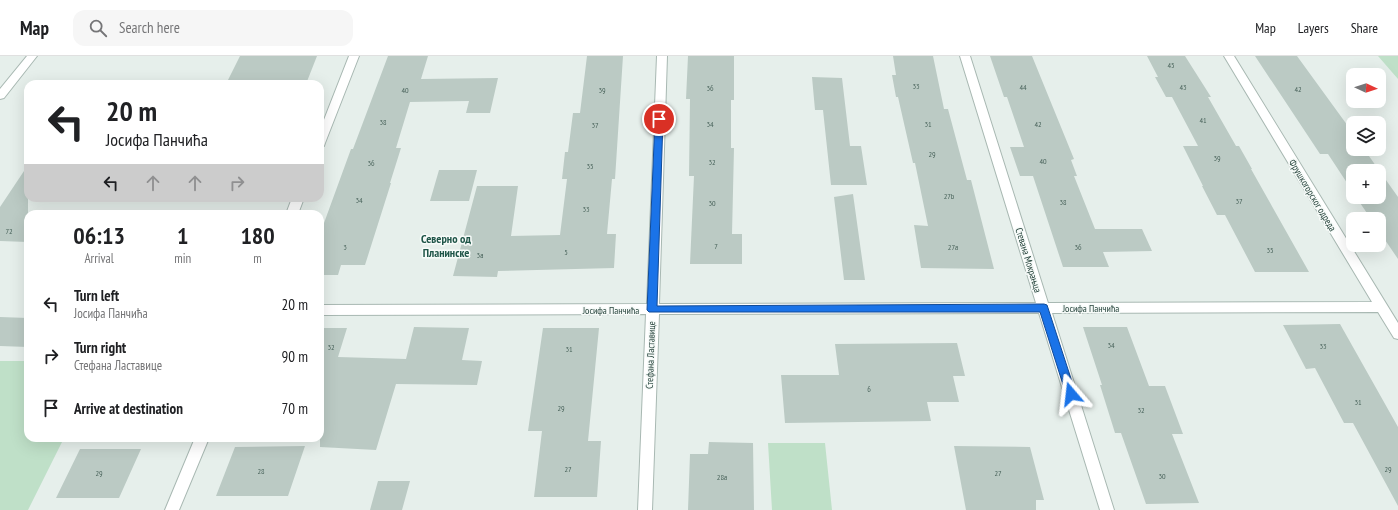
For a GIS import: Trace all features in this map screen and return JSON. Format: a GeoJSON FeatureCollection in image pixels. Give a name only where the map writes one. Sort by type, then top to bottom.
{"type":"FeatureCollection","features":[{"type":"Feature","properties":{"kind":"street"},"geometry":{"type":"LineString","coordinates":[[0,96],[32,56]]}},
{"type":"Feature","properties":{"kind":"street"},"geometry":{"type":"LineString","coordinates":[[324,133],[354,56]]}},
{"type":"Feature","properties":{"kind":"street","name":"Стефана Ластавице"},"geometry":{"type":"LineString","coordinates":[[645,510],[662,56]]}},
{"type":"Feature","properties":{"kind":"street","name":"Стевана Мокрањца"},"geometry":{"type":"LineString","coordinates":[[965,56],[1107,510]]}},
{"type":"Feature","properties":{"kind":"street","name":"Фрушкогорског одреда"},"geometry":{"type":"LineString","coordinates":[[1229,56],[1398,334]]}},
{"type":"Feature","properties":{"kind":"street","name":"Јосифа Панчића"},"geometry":{"type":"LineString","coordinates":[[324,310],[1381,307]]}},
{"type":"Feature","properties":{"kind":"street"},"geometry":{"type":"LineString","coordinates":[[172,510],[200,442]]}},
{"type":"Feature","properties":{"kind":"green space"},"geometry":{"type":"Polygon","coordinates":[[[1378,56],[1398,56],[1398,79],[1378,56]]]}},
{"type":"Feature","properties":{"kind":"green space"},"geometry":{"type":"Polygon","coordinates":[[[0,361],[24,361],[24,442],[62,442],[28,510],[0,510],[0,361]]]}},
{"type":"Feature","properties":{"kind":"green space"},"geometry":{"type":"Polygon","coordinates":[[[768,443],[825,443],[832,510],[772,510],[768,443]]]}},
{"type":"Feature","properties":{"kind":"building"},"geometry":{"type":"Polygon","coordinates":[[[240,56],[317,56],[308,80],[228,80],[240,56]]]}},
{"type":"Feature","properties":{"kind":"building"},"geometry":{"type":"Polygon","coordinates":[[[388,56],[428,56],[421,79],[498,78],[490,113],[466,113],[469,101],[410,102],[396,148],[401,148],[365,265],[341,265],[338,275],[324,275],[324,223],[351,149],[353,149],[388,56]]]}},
{"type":"Feature","properties":{"kind":"building"},"geometry":{"type":"Polygon","coordinates":[[[587,56],[623,56],[615,179],[612,179],[607,234],[616,234],[614,268],[498,271],[497,277],[453,276],[477,186],[518,186],[511,236],[560,235],[567,179],[562,179],[565,152],[568,152],[573,113],[580,113],[587,56]]]}},
{"type":"Feature","properties":{"kind":"building"},"geometry":{"type":"Polygon","coordinates":[[[688,56],[734,56],[734,100],[731,100],[731,148],[734,148],[732,234],[742,234],[742,264],[690,264],[694,176],[689,176],[690,99],[686,99],[688,56]]]}},
{"type":"Feature","properties":{"kind":"building"},"geometry":{"type":"Polygon","coordinates":[[[893,56],[933,56],[944,109],[948,109],[967,180],[971,180],[994,269],[921,268],[914,225],[928,226],[915,163],[913,163],[898,97],[896,97],[892,75],[896,75],[893,56]]]}},
{"type":"Feature","properties":{"kind":"building"},"geometry":{"type":"Polygon","coordinates":[[[990,56],[1032,56],[1074,159],[1071,160],[1077,176],[1074,176],[1095,229],[1142,229],[1152,251],[1103,252],[1109,267],[1063,267],[1033,176],[1020,176],[1010,147],[1024,147],[1007,97],[1004,97],[990,56]]]}},
{"type":"Feature","properties":{"kind":"building"},"geometry":{"type":"Polygon","coordinates":[[[1147,56],[1185,56],[1211,97],[1208,97],[1236,146],[1239,146],[1309,272],[1255,272],[1225,215],[1217,215],[1202,186],[1183,146],[1198,146],[1172,97],[1166,97],[1155,77],[1158,77],[1147,56]]]}},
{"type":"Feature","properties":{"kind":"building"},"geometry":{"type":"Polygon","coordinates":[[[1255,56],[1297,56],[1346,123],[1346,156],[1369,156],[1375,164],[1346,164],[1346,181],[1328,154],[1320,154],[1255,56]]]}},
{"type":"Feature","properties":{"kind":"building"},"geometry":{"type":"Polygon","coordinates":[[[812,77],[842,78],[850,146],[861,146],[867,185],[831,185],[823,110],[815,110],[812,77]]]}},
{"type":"Feature","properties":{"kind":"building"},"geometry":{"type":"Polygon","coordinates":[[[439,170],[477,170],[469,201],[430,201],[439,170]]]}},
{"type":"Feature","properties":{"kind":"building"},"geometry":{"type":"Polygon","coordinates":[[[24,171],[24,202],[28,202],[28,210],[24,210],[24,242],[0,241],[0,207],[24,171]]]}},
{"type":"Feature","properties":{"kind":"building"},"geometry":{"type":"Polygon","coordinates":[[[1386,180],[1398,197],[1398,259],[1386,241],[1386,212],[1366,212],[1361,204],[1386,204],[1386,180]]]}},
{"type":"Feature","properties":{"kind":"building"},"geometry":{"type":"Polygon","coordinates":[[[853,194],[865,280],[844,280],[834,197],[853,194]]]}},
{"type":"Feature","properties":{"kind":"building"},"geometry":{"type":"Polygon","coordinates":[[[0,317],[24,318],[24,347],[0,346],[0,317]]]}},
{"type":"Feature","properties":{"kind":"building"},"geometry":{"type":"Polygon","coordinates":[[[1340,324],[1398,427],[1398,506],[1353,423],[1344,423],[1315,368],[1306,369],[1283,325],[1340,324]]]}},
{"type":"Feature","properties":{"kind":"building"},"geometry":{"type":"Polygon","coordinates":[[[414,327],[469,328],[462,360],[482,361],[477,385],[396,384],[376,450],[320,447],[320,442],[324,442],[324,328],[347,328],[338,357],[406,359],[414,327]]]}},
{"type":"Feature","properties":{"kind":"building"},"geometry":{"type":"Polygon","coordinates":[[[1083,327],[1127,327],[1149,386],[1165,386],[1183,434],[1172,434],[1199,503],[1146,504],[1121,433],[1115,433],[1100,385],[1102,385],[1083,327]]]}},
{"type":"Feature","properties":{"kind":"building"},"geometry":{"type":"Polygon","coordinates":[[[543,328],[599,328],[588,441],[601,441],[597,497],[534,497],[542,431],[528,431],[543,328]]]}},
{"type":"Feature","properties":{"kind":"building"},"geometry":{"type":"Polygon","coordinates":[[[957,343],[965,376],[953,376],[959,402],[927,402],[931,421],[785,423],[781,375],[839,375],[835,344],[957,343]]]}},
{"type":"Feature","properties":{"kind":"building"},"geometry":{"type":"Polygon","coordinates":[[[709,442],[753,443],[754,510],[688,510],[690,454],[708,454],[709,442]]]}},
{"type":"Feature","properties":{"kind":"building"},"geometry":{"type":"Polygon","coordinates":[[[305,446],[288,496],[216,496],[235,447],[305,446]]]}},
{"type":"Feature","properties":{"kind":"building"},"geometry":{"type":"Polygon","coordinates":[[[954,446],[1030,447],[1044,500],[1036,500],[1036,510],[966,510],[954,446]]]}},
{"type":"Feature","properties":{"kind":"building"},"geometry":{"type":"Polygon","coordinates":[[[80,449],[141,449],[119,498],[56,498],[80,449]]]}},
{"type":"Feature","properties":{"kind":"building"},"geometry":{"type":"Polygon","coordinates":[[[378,481],[410,481],[402,510],[370,510],[378,481]]]}},
{"type":"Feature","properties":{"kind":"district","name":"Северно од Планинске"},"geometry":{"type":"Point","coordinates":[446,246]}},
{"type":"Feature","properties":{"kind":"route"},"geometry":{"type":"LineString","coordinates":[[659,119],[652,310],[1044,308],[1071,394]]}}]}
